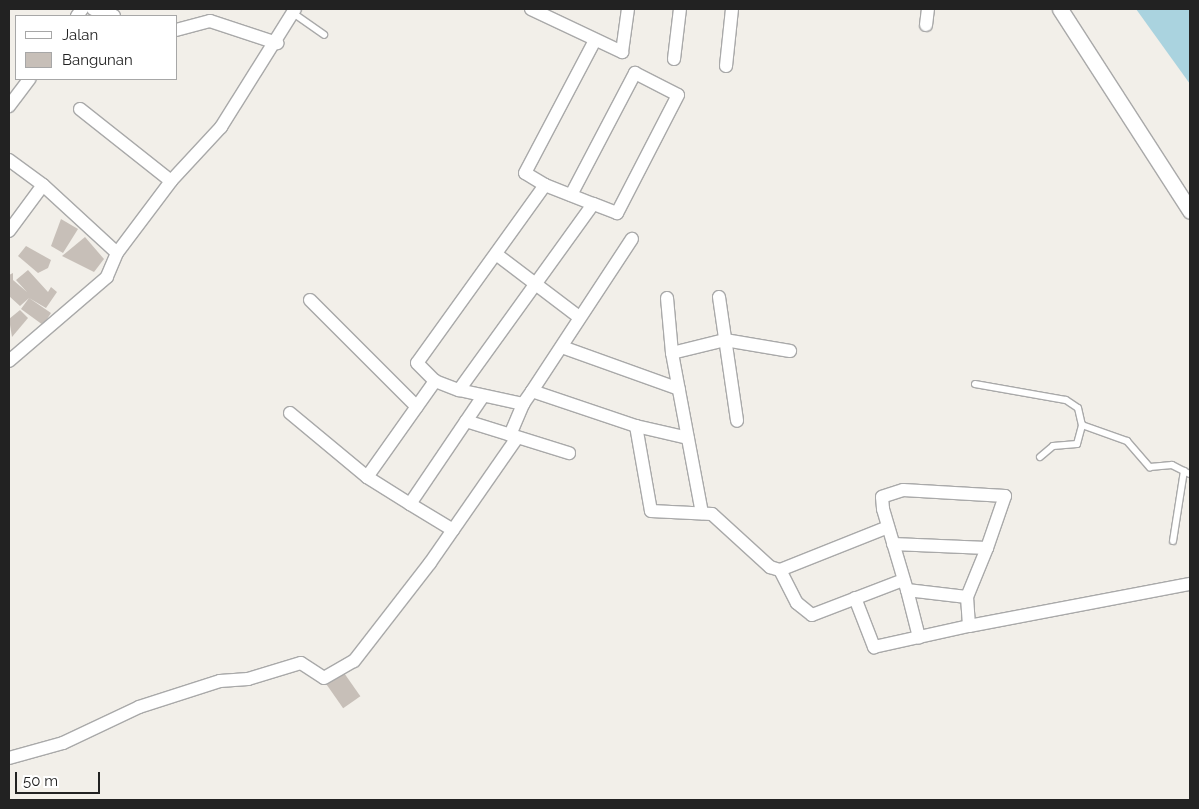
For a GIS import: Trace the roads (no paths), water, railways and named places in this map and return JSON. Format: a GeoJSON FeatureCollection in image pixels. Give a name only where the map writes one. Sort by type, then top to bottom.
{"type":"FeatureCollection","features":[{"type":"Feature","properties":{"kind":"street"},"geometry":{"type":"LineString","coordinates":[[93,9],[111,15]]}},
{"type":"Feature","properties":{"kind":"street"},"geometry":{"type":"LineString","coordinates":[[531,9],[622,52],[628,9]]}},
{"type":"Feature","properties":{"kind":"street"},"geometry":{"type":"LineString","coordinates":[[674,59],[680,9]]}},
{"type":"Feature","properties":{"kind":"street"},"geometry":{"type":"LineString","coordinates":[[726,66],[732,9]]}},
{"type":"Feature","properties":{"kind":"street"},"geometry":{"type":"LineString","coordinates":[[925,9],[926,25]]}},
{"type":"Feature","properties":{"kind":"street"},"geometry":{"type":"LineString","coordinates":[[1060,9],[1190,211]]}},
{"type":"Feature","properties":{"kind":"street"},"geometry":{"type":"LineString","coordinates":[[9,361],[107,277],[117,254],[171,181],[221,127],[277,43],[294,11]]}},
{"type":"Feature","properties":{"kind":"street"},"geometry":{"type":"LineString","coordinates":[[178,29],[210,21],[277,43]]}},
{"type":"Feature","properties":{"kind":"street"},"geometry":{"type":"LineString","coordinates":[[571,195],[635,73],[678,95],[618,213],[593,204],[545,185],[525,173],[595,40]]}},
{"type":"Feature","properties":{"kind":"street"},"geometry":{"type":"LineString","coordinates":[[9,106],[28,80]]}},
{"type":"Feature","properties":{"kind":"street"},"geometry":{"type":"LineString","coordinates":[[80,108],[171,181]]}},
{"type":"Feature","properties":{"kind":"street"},"geometry":{"type":"LineString","coordinates":[[9,160],[43,185],[117,254]]}},
{"type":"Feature","properties":{"kind":"street"},"geometry":{"type":"LineString","coordinates":[[9,231],[43,185]]}},
{"type":"Feature","properties":{"kind":"street"},"geometry":{"type":"LineString","coordinates":[[523,404],[459,390],[435,381],[417,363],[545,185]]}},
{"type":"Feature","properties":{"kind":"street"},"geometry":{"type":"LineString","coordinates":[[459,390],[537,287],[593,204]]}},
{"type":"Feature","properties":{"kind":"street"},"geometry":{"type":"LineString","coordinates":[[9,758],[63,743],[139,707],[220,681],[248,679],[301,663],[324,678],[358,657],[453,530],[514,436],[523,404],[632,239]]}},
{"type":"Feature","properties":{"kind":"street"},"geometry":{"type":"LineString","coordinates":[[496,254],[579,317]]}},
{"type":"Feature","properties":{"kind":"street"},"geometry":{"type":"LineString","coordinates":[[719,297],[737,421]]}},
{"type":"Feature","properties":{"kind":"street"},"geometry":{"type":"LineString","coordinates":[[667,298],[672,353],[702,513]]}},
{"type":"Feature","properties":{"kind":"street"},"geometry":{"type":"LineString","coordinates":[[310,300],[417,407]]}},
{"type":"Feature","properties":{"kind":"street"},"geometry":{"type":"LineString","coordinates":[[672,353],[725,340],[790,351]]}},
{"type":"Feature","properties":{"kind":"street"},"geometry":{"type":"LineString","coordinates":[[562,347],[679,388]]}},
{"type":"Feature","properties":{"kind":"street"},"geometry":{"type":"LineString","coordinates":[[367,477],[435,381]]}},
{"type":"Feature","properties":{"kind":"street"},"geometry":{"type":"LineString","coordinates":[[532,391],[636,426],[688,438]]}},
{"type":"Feature","properties":{"kind":"street"},"geometry":{"type":"LineString","coordinates":[[410,504],[483,396]]}},
{"type":"Feature","properties":{"kind":"street"},"geometry":{"type":"LineString","coordinates":[[290,413],[367,477],[453,530]]}},
{"type":"Feature","properties":{"kind":"street"},"geometry":{"type":"LineString","coordinates":[[466,421],[569,453]]}},
{"type":"Feature","properties":{"kind":"street"},"geometry":{"type":"LineString","coordinates":[[636,426],[651,511],[702,513],[721,519],[760,561],[780,570],[797,603],[812,615],[855,598],[905,585],[967,597]]}},
{"type":"Feature","properties":{"kind":"street"},"geometry":{"type":"LineString","coordinates":[[919,637],[883,509],[885,494],[903,490],[1005,496],[967,597],[969,626]]}},
{"type":"Feature","properties":{"kind":"street"},"geometry":{"type":"LineString","coordinates":[[780,570],[888,528]]}},
{"type":"Feature","properties":{"kind":"street"},"geometry":{"type":"LineString","coordinates":[[893,544],[987,548]]}},
{"type":"Feature","properties":{"kind":"street"},"geometry":{"type":"LineString","coordinates":[[855,598],[874,647],[969,626],[1190,584]]}},
{"type":"Feature","properties":{"kind":"lane"},"geometry":{"type":"LineString","coordinates":[[294,11],[324,35]]}},
{"type":"Feature","properties":{"kind":"lane"},"geometry":{"type":"LineString","coordinates":[[975,384],[1066,400],[1078,408],[1082,425],[1077,444],[1053,446],[1040,457]]}},
{"type":"Feature","properties":{"kind":"lane"},"geometry":{"type":"LineString","coordinates":[[1082,425],[1127,441],[1150,468],[1172,464],[1187,472],[1173,541]]}},
{"type":"Feature","properties":{"kind":"water"},"geometry":{"type":"Polygon","coordinates":[[[1136,9],[1190,9],[1190,84],[1136,9]]]}}]}
